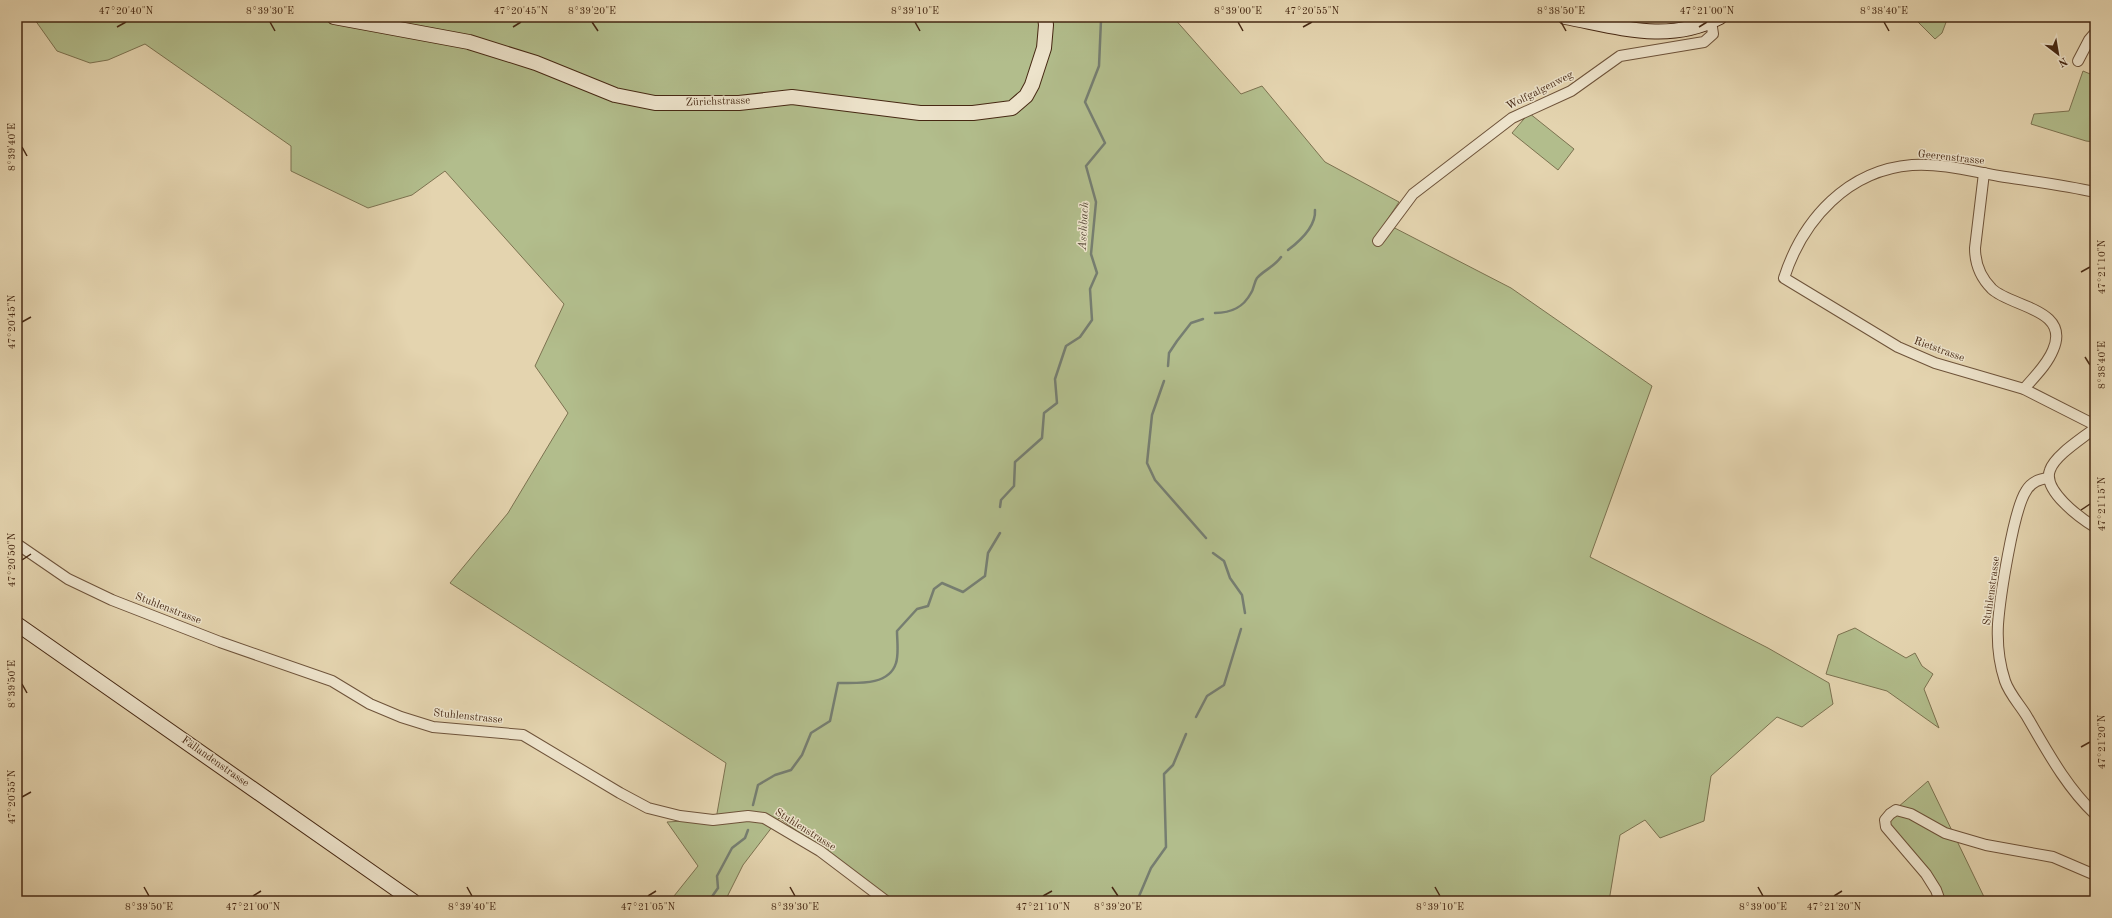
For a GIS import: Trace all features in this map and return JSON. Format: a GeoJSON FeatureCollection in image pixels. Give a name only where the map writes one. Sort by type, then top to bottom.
{"type":"FeatureCollection","features":[{"type":"Feature","properties":{"kind":"street","name":"Zürichstrasse"},"geometry":{"type":"LineString","coordinates":[[334,17],[469,42],[536,63],[615,95],[655,103],[739,103],[792,97],[920,113],[973,113],[1012,108],[1026,96],[1032,85],[1044,48],[1046,25],[1044,17]]}},
{"type":"Feature","properties":{"kind":"street"},"geometry":{"type":"LineString","coordinates":[[1565,17],[1657,33],[1682,31],[1716,19]]}},
{"type":"Feature","properties":{"kind":"street","name":"Wolfgalgenweg"},"geometry":{"type":"LineString","coordinates":[[1378,241],[1413,194],[1512,118],[1571,91],[1620,56],[1704,42],[1713,34],[1716,19]]}},
{"type":"Feature","properties":{"kind":"street"},"geometry":{"type":"LineString","coordinates":[[2078,61],[2089,40],[2095,33]]}},
{"type":"Feature","properties":{"kind":"street","name":"Geerenstrasse"},"geometry":{"type":"LineString","coordinates":[[1784,278],[1788,265],[1819,212],[1831,200],[1859,180],[1892,168],[1912,165],[1943,167],[2095,192]]}},
{"type":"Feature","properties":{"kind":"street"},"geometry":{"type":"LineString","coordinates":[[1984,173],[1975,248],[1975,259],[1979,270],[1984,280],[2001,296],[2042,313],[2050,321],[2055,335],[2054,348],[2049,358],[2024,389]]}},
{"type":"Feature","properties":{"kind":"street","name":"Rietstrasse"},"geometry":{"type":"LineString","coordinates":[[1784,278],[1898,347],[1936,363],[2024,389],[2095,427]]}},
{"type":"Feature","properties":{"kind":"street"},"geometry":{"type":"LineString","coordinates":[[2095,427],[2059,457],[2050,470],[2048,478],[2051,486],[2063,501],[2095,527]]}},
{"type":"Feature","properties":{"kind":"street","name":"Stuhlenstrasse"},"geometry":{"type":"LineString","coordinates":[[2048,478],[2035,481],[2029,486],[2025,491],[2019,507],[1999,617],[1999,650],[2006,683],[2069,785],[2095,814]]}},
{"type":"Feature","properties":{"kind":"street","name":"Stuhlenstrasse"},"geometry":{"type":"LineString","coordinates":[[17,544],[68,579],[112,600],[220,642],[332,680],[370,704],[401,717],[433,726],[523,735],[648,808],[680,816],[713,820],[748,816],[764,818],[820,851],[886,901]]}},
{"type":"Feature","properties":{"kind":"street","name":"Fällandenstrasse"},"geometry":{"type":"LineString","coordinates":[[17,624],[413,901]]}},
{"type":"Feature","properties":{"kind":"street"},"geometry":{"type":"LineString","coordinates":[[1940,901],[1936,890],[1926,874],[1886,827],[1885,820],[1896,810],[1911,814],[1945,833],[1986,845],[2053,857],[2095,875]]}},
{"type":"Feature","properties":{"kind":"green space"},"geometry":{"type":"Polygon","coordinates":[[[37,17],[1173,17],[1241,94],[1262,86],[1325,162],[1399,202],[1385,223],[1511,288],[1652,386],[1590,557],[1768,648],[1829,683],[1833,704],[1802,727],[1777,717],[1711,776],[1704,821],[1660,838],[1645,820],[1620,835],[1609,901],[892,901],[779,818],[743,865],[725,901],[670,901],[698,866],[667,822],[716,819],[726,763],[450,583],[508,513],[568,413],[535,366],[564,304],[445,171],[412,195],[368,208],[291,171],[291,146],[145,44],[108,60],[90,63],[57,51],[35,20],[37,17]]]}},
{"type":"Feature","properties":{"kind":"green space"},"geometry":{"type":"Polygon","coordinates":[[[1913,17],[1948,17],[1942,33],[1935,39],[1913,17]]]}},
{"type":"Feature","properties":{"kind":"green space"},"geometry":{"type":"Polygon","coordinates":[[[2083,71],[2095,76],[2095,142],[2086,141],[2031,124],[2034,114],[2069,111],[2083,71]]]}},
{"type":"Feature","properties":{"kind":"green space"},"geometry":{"type":"Polygon","coordinates":[[[1529,113],[1574,149],[1558,170],[1512,133],[1529,113]]]}},
{"type":"Feature","properties":{"kind":"green space"},"geometry":{"type":"Polygon","coordinates":[[[1855,628],[1906,658],[1915,653],[1922,666],[1933,674],[1924,689],[1939,728],[1887,691],[1826,674],[1838,635],[1855,628]]]}},
{"type":"Feature","properties":{"kind":"green space"},"geometry":{"type":"Polygon","coordinates":[[[1928,781],[1986,901],[1940,901],[1890,834],[1890,814],[1928,781]]]}},
{"type":"Feature","properties":{"kind":"waterway","name":"Aschbach"},"geometry":{"type":"LineString","coordinates":[[1000,507],[1001,500],[1014,486],[1015,462],[1042,438],[1044,413],[1057,403],[1055,379],[1066,346],[1080,337],[1092,320],[1090,289],[1097,273],[1091,254],[1096,202],[1086,166],[1105,143],[1085,102],[1099,66],[1101,20],[1098,17]]}},
{"type":"Feature","properties":{"kind":"waterway"},"geometry":{"type":"LineString","coordinates":[[1288,250],[1306,233],[1313,222],[1315,210]]}},
{"type":"Feature","properties":{"kind":"waterway"},"geometry":{"type":"LineString","coordinates":[[1215,313],[1231,311],[1240,306],[1248,298],[1257,278],[1281,257]]}},
{"type":"Feature","properties":{"kind":"waterway"},"geometry":{"type":"LineString","coordinates":[[1168,366],[1169,353],[1177,341],[1191,323],[1203,319]]}},
{"type":"Feature","properties":{"kind":"waterway"},"geometry":{"type":"LineString","coordinates":[[1164,381],[1152,415],[1147,463],[1155,480],[1206,538]]}},
{"type":"Feature","properties":{"kind":"waterway","name":"Aschbach"},"geometry":{"type":"LineString","coordinates":[[753,805],[758,785],[775,775],[791,770],[802,755],[811,733],[830,721],[838,683],[872,682],[887,676],[892,670],[897,659],[897,631],[917,609],[928,606],[934,589],[942,583],[963,592],[985,576],[988,553],[1000,533]]}},
{"type":"Feature","properties":{"kind":"waterway"},"geometry":{"type":"LineString","coordinates":[[1213,553],[1224,561],[1230,578],[1242,595],[1245,613]]}},
{"type":"Feature","properties":{"kind":"waterway"},"geometry":{"type":"LineString","coordinates":[[1196,717],[1207,696],[1224,685],[1241,629]]}},
{"type":"Feature","properties":{"kind":"waterway"},"geometry":{"type":"LineString","coordinates":[[1137,901],[1151,868],[1166,847],[1164,774],[1173,765],[1186,734]]}},
{"type":"Feature","properties":{"kind":"waterway","name":"Aschbach"},"geometry":{"type":"LineString","coordinates":[[711,901],[711,898],[718,888],[717,876],[732,848],[745,838],[748,830]]}}]}
